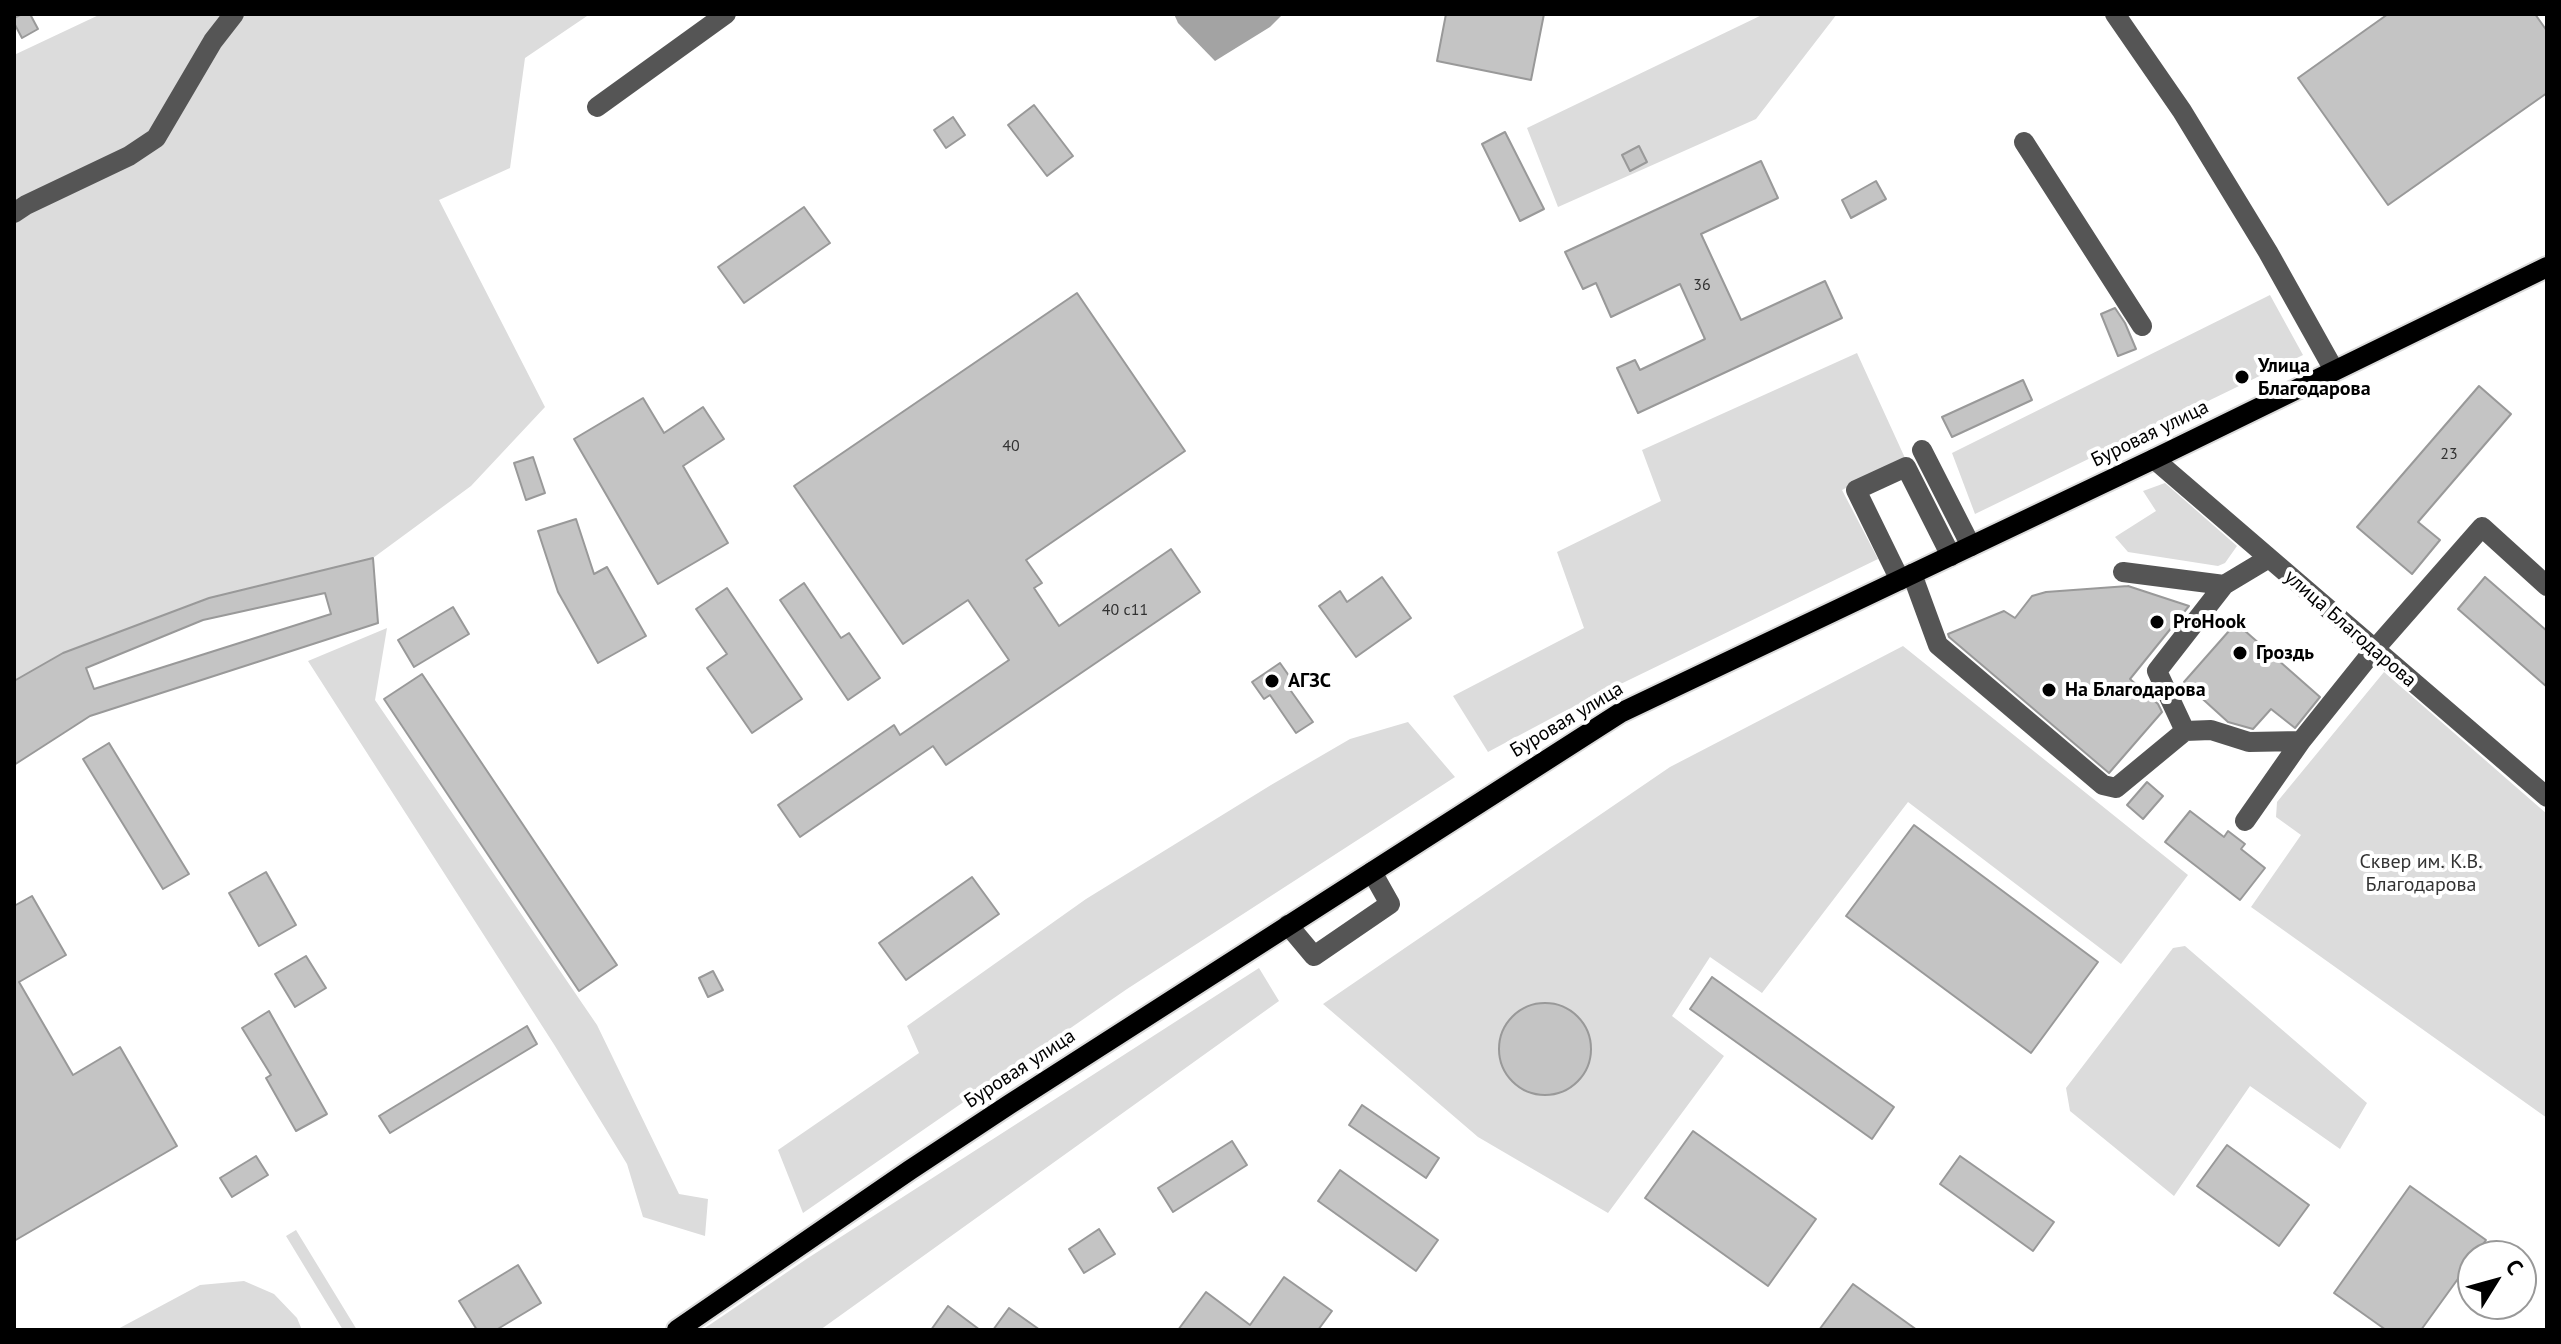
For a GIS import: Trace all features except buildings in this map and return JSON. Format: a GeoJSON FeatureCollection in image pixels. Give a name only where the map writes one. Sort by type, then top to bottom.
{"type":"FeatureCollection","features":[{"type":"Feature","properties":{"kind":"main road","name":"Буровая улица"},"geometry":{"type":"LineString","coordinates":[[677,1330],[910,1170],[1620,713],[2154,459],[2547,267]]}},
{"type":"Feature","properties":{"kind":"street"},"geometry":{"type":"LineString","coordinates":[[14,213],[129,156],[156,138],[213,41],[234,14]]}},
{"type":"Feature","properties":{"kind":"street"},"geometry":{"type":"LineString","coordinates":[[597,107],[726,14]]}},
{"type":"Feature","properties":{"kind":"street"},"geometry":{"type":"LineString","coordinates":[[2115,14],[2182,111],[2268,252],[2334,370]]}},
{"type":"Feature","properties":{"kind":"street"},"geometry":{"type":"LineString","coordinates":[[2024,142],[2142,326]]}},
{"type":"Feature","properties":{"kind":"street"},"geometry":{"type":"LineString","coordinates":[[1922,450],[1971,546]]}},
{"type":"Feature","properties":{"kind":"street","name":"улица Благодарова"},"geometry":{"type":"LineString","coordinates":[[2154,459],[2547,797]]}},
{"type":"Feature","properties":{"kind":"street"},"geometry":{"type":"LineString","coordinates":[[1951,556],[1906,467],[1856,490],[1906,577],[1938,645],[2103,785],[2116,788],[2185,731],[2211,730],[2249,742],[2301,741]]}},
{"type":"Feature","properties":{"kind":"street"},"geometry":{"type":"LineString","coordinates":[[2245,821],[2301,741],[2374,650],[2482,527],[2547,586]]}},
{"type":"Feature","properties":{"kind":"street"},"geometry":{"type":"LineString","coordinates":[[2185,731],[2157,671],[2224,585],[2269,558]]}},
{"type":"Feature","properties":{"kind":"street"},"geometry":{"type":"LineString","coordinates":[[2123,572],[2224,585]]}},
{"type":"Feature","properties":{"kind":"street"},"geometry":{"type":"LineString","coordinates":[[1288,925],[1314,956],[1390,904],[1372,872]]}},
{"type":"Feature","properties":{"kind":"green space"},"geometry":{"type":"Polygon","coordinates":[[[101,14],[590,14],[525,58],[510,168],[439,200],[545,407],[471,486],[373,558],[209,598],[63,653],[14,681],[14,55],[101,14]]]}},
{"type":"Feature","properties":{"kind":"green space"},"geometry":{"type":"Polygon","coordinates":[[[1764,14],[1837,14],[1756,119],[1558,207],[1527,128],[1764,14]]]}},
{"type":"Feature","properties":{"kind":"green space"},"geometry":{"type":"Polygon","coordinates":[[[2270,295],[2303,355],[1975,514],[1952,453],[2270,295]]]}},
{"type":"Feature","properties":{"kind":"green space"},"geometry":{"type":"Polygon","coordinates":[[[1857,353],[1905,458],[1842,490],[1878,559],[1563,712],[1488,752],[1453,696],[1584,628],[1557,552],[1661,501],[1642,450],[1857,353]]]}},
{"type":"Feature","properties":{"kind":"green space"},"geometry":{"type":"Polygon","coordinates":[[[2165,483],[2237,546],[2225,563],[2218,566],[2128,552],[2115,537],[2156,511],[2143,491],[2165,483]]]}},
{"type":"Feature","properties":{"kind":"green space"},"geometry":{"type":"Polygon","coordinates":[[[387,628],[375,700],[597,1025],[679,1194],[708,1199],[705,1236],[643,1217],[627,1164],[308,661],[387,628]]]}},
{"type":"Feature","properties":{"kind":"green space"},"geometry":{"type":"Polygon","coordinates":[[[1903,646],[2188,875],[2121,964],[1908,802],[1762,993],[1710,957],[1672,1016],[1724,1056],[1608,1213],[1478,1137],[1323,1004],[1670,767],[1903,646]]]}},
{"type":"Feature","properties":{"kind":"green space","name":"Сквер им. К.В. Благодарова"},"geometry":{"type":"Polygon","coordinates":[[[2384,672],[2547,814],[2547,1118],[2251,907],[2301,835],[2276,817],[2277,802],[2384,672]]]}},
{"type":"Feature","properties":{"kind":"green space"},"geometry":{"type":"Polygon","coordinates":[[[1408,722],[1455,777],[1127,989],[803,1213],[778,1150],[919,1053],[907,1026],[1086,899],[1271,785],[1350,739],[1408,722]]]}},
{"type":"Feature","properties":{"kind":"green space"},"geometry":{"type":"Polygon","coordinates":[[[2185,946],[2367,1103],[2340,1149],[2250,1086],[2174,1196],[2070,1111],[2066,1088],[2173,948],[2185,946]]]}},
{"type":"Feature","properties":{"kind":"green space"},"geometry":{"type":"Polygon","coordinates":[[[1259,968],[1279,1001],[820,1330],[702,1330],[808,1258],[1259,968]]]}},
{"type":"Feature","properties":{"kind":"green space"},"geometry":{"type":"Polygon","coordinates":[[[296,1230],[357,1330],[343,1330],[286,1236],[296,1230]]]}},
{"type":"Feature","properties":{"kind":"green space"},"geometry":{"type":"Polygon","coordinates":[[[244,1281],[274,1294],[297,1318],[302,1330],[116,1330],[200,1285],[244,1281]]]}},
{"type":"Feature","properties":{"kind":"shaded area"},"geometry":{"type":"Polygon","coordinates":[[[1174,14],[1283,14],[1270,27],[1215,61],[1178,23],[1174,14]]]}},
{"type":"Feature","properties":{"kind":"place","name":"Улица Благодарова"},"geometry":{"type":"Point","coordinates":[2242,377]}},
{"type":"Feature","properties":{"kind":"place","name":"ProHook"},"geometry":{"type":"Point","coordinates":[2157,622]}},
{"type":"Feature","properties":{"kind":"place","name":"Гроздь"},"geometry":{"type":"Point","coordinates":[2240,653]}},
{"type":"Feature","properties":{"kind":"place","name":"АГЗС"},"geometry":{"type":"Point","coordinates":[1272,681]}},
{"type":"Feature","properties":{"kind":"place","name":"На Благодарова"},"geometry":{"type":"Point","coordinates":[2049,690]}}]}
